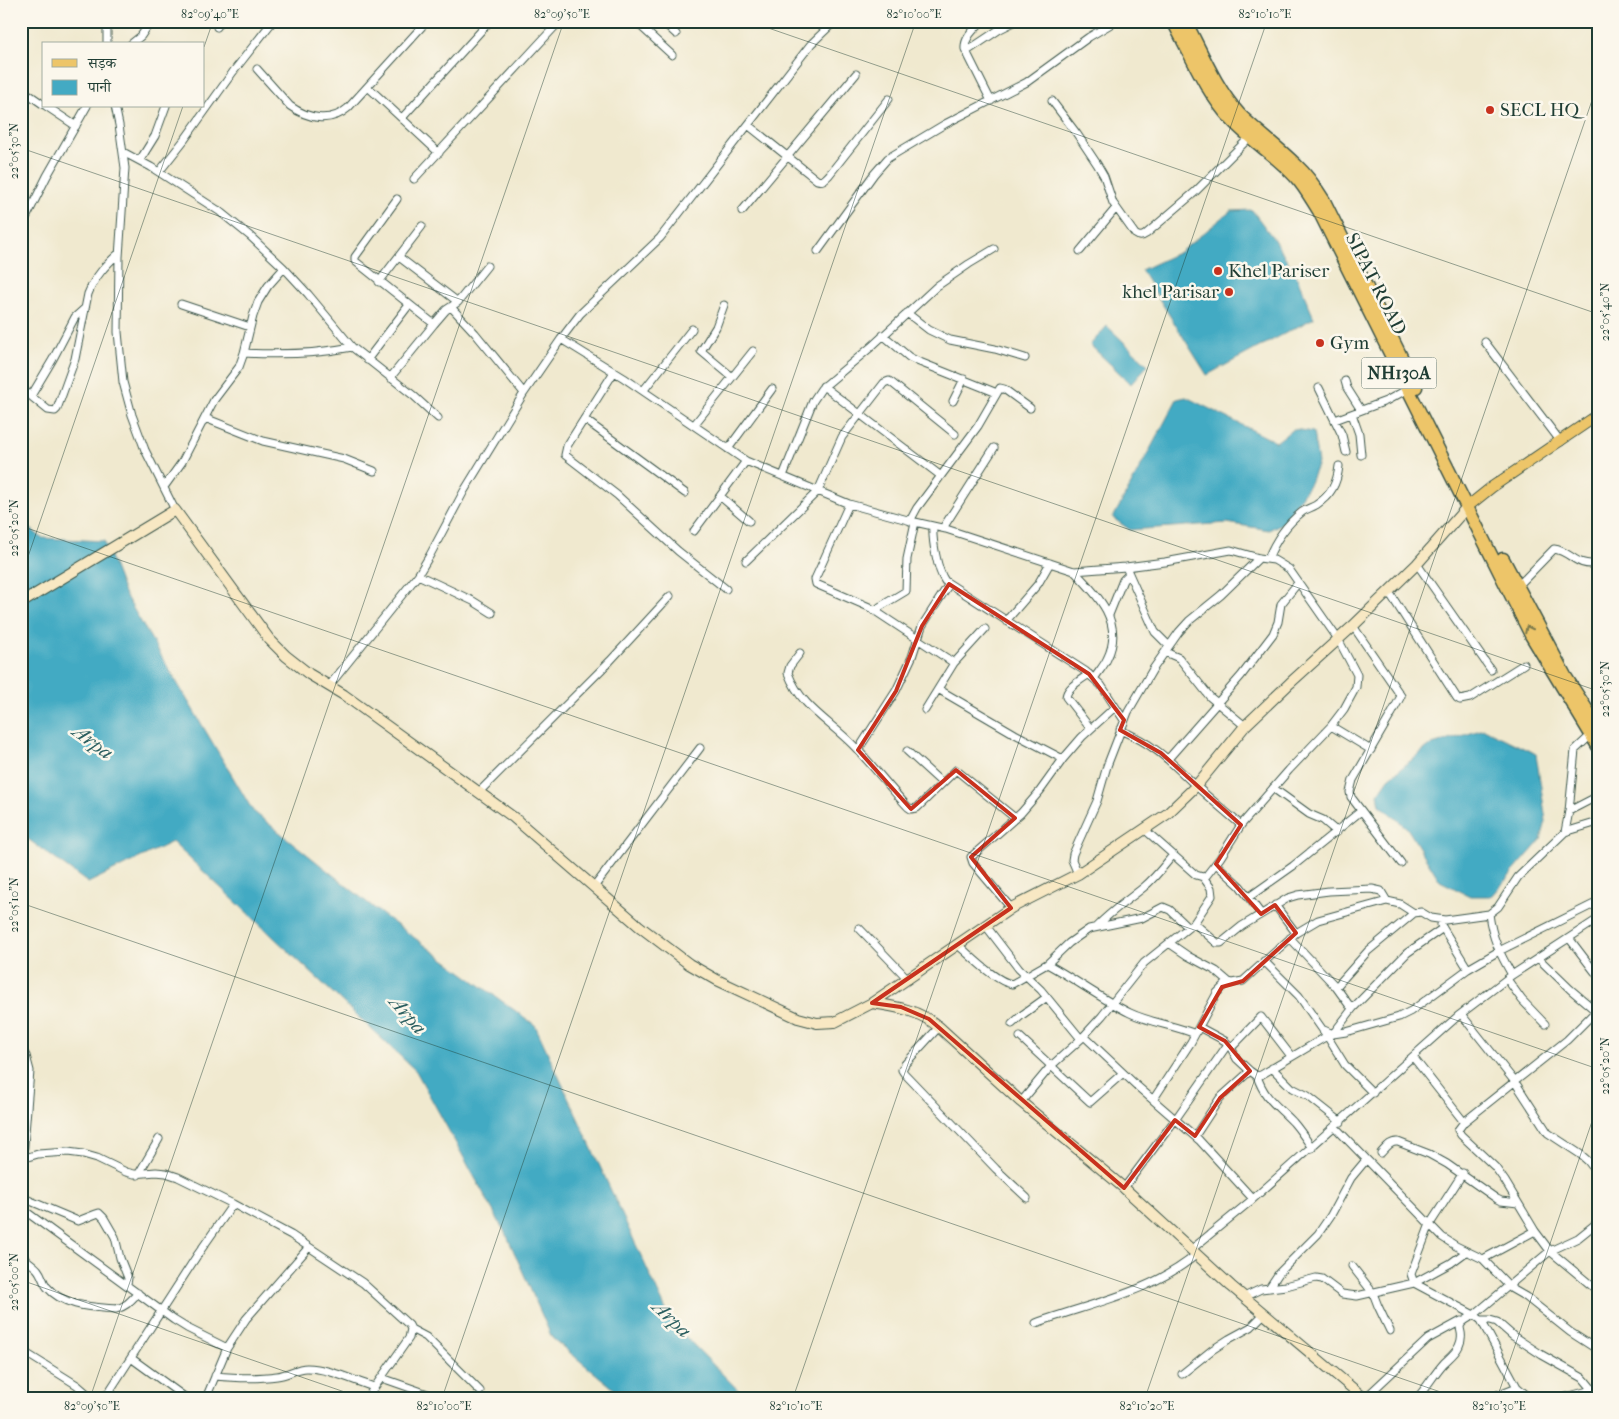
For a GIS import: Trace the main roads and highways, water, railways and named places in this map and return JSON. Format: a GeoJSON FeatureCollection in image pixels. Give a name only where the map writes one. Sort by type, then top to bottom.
{"type":"FeatureCollection","features":[{"type":"Feature","properties":{"kind":"highway","name":"SIPAT ROAD"},"geometry":{"type":"LineString","coordinates":[[1173,21],[1205,82],[1220,106],[1250,137],[1290,171],[1301,183],[1318,211],[1408,389],[1566,676],[1596,736]]}},
{"type":"Feature","properties":{"kind":"highway","name":"SIPAT ROAD"},"geometry":{"type":"LineString","coordinates":[[1185,21],[1207,66],[1225,96],[1250,124],[1297,166],[1312,182],[1324,201],[1531,635],[1596,736]]}},
{"type":"Feature","properties":{"kind":"main road"},"geometry":{"type":"LineString","coordinates":[[1470,504],[1598,415]]}},
{"type":"Feature","properties":{"kind":"water","name":"khel Parisar"},"geometry":{"type":"Polygon","coordinates":[[[1252,210],[1273,238],[1295,273],[1314,318],[1207,375],[1141,270],[1180,252],[1231,211],[1252,210]]]}},
{"type":"Feature","properties":{"kind":"water"},"geometry":{"type":"Polygon","coordinates":[[[1107,326],[1148,365],[1131,384],[1090,345],[1107,326]]]}},
{"type":"Feature","properties":{"kind":"water"},"geometry":{"type":"Polygon","coordinates":[[[1186,397],[1276,442],[1293,429],[1313,432],[1318,463],[1310,483],[1284,522],[1269,530],[1227,523],[1130,530],[1113,518],[1177,399],[1186,397]]]}},
{"type":"Feature","properties":{"kind":"water","name":"Arpa"},"geometry":{"type":"Polygon","coordinates":[[[21,521],[42,538],[104,541],[124,593],[253,811],[383,915],[535,1025],[672,1323],[746,1398],[621,1398],[613,1388],[552,1338],[507,1236],[416,1071],[172,842],[88,883],[21,834],[21,521]]]}},
{"type":"Feature","properties":{"kind":"water"},"geometry":{"type":"Polygon","coordinates":[[[1484,729],[1536,754],[1546,821],[1541,840],[1492,896],[1470,896],[1440,881],[1407,828],[1380,805],[1378,794],[1389,778],[1429,746],[1484,729]]]}},
{"type":"Feature","properties":{"kind":"place","name":"SECL HQ"},"geometry":{"type":"Point","coordinates":[1490,110]}},
{"type":"Feature","properties":{"kind":"place","name":"Khel Pariser"},"geometry":{"type":"Point","coordinates":[1218,271]}},
{"type":"Feature","properties":{"kind":"place","name":"khel Parisar"},"geometry":{"type":"Point","coordinates":[1229,292]}},
{"type":"Feature","properties":{"kind":"place","name":"Gym"},"geometry":{"type":"Point","coordinates":[1320,343]}}]}
